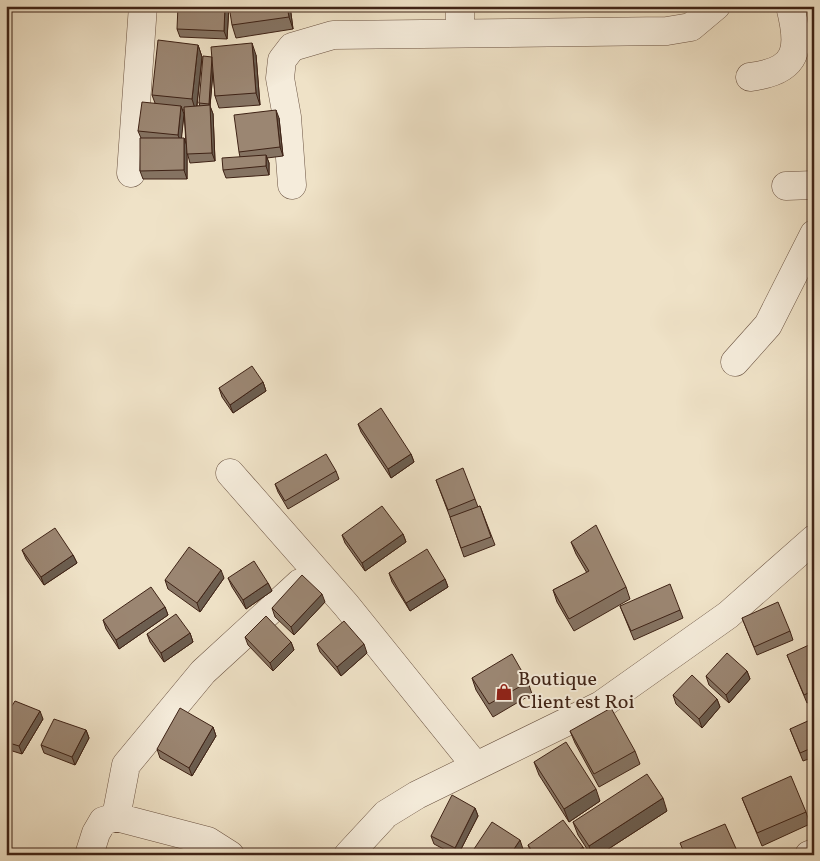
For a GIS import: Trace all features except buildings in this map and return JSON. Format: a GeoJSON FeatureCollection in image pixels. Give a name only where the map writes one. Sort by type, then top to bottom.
{"type":"FeatureCollection","features":[{"type":"Feature","properties":{"kind":"street"},"geometry":{"type":"LineString","coordinates":[[131,174],[143,6]]}},
{"type":"Feature","properties":{"kind":"street"},"geometry":{"type":"LineString","coordinates":[[460,6],[460,33]]}},
{"type":"Feature","properties":{"kind":"street"},"geometry":{"type":"LineString","coordinates":[[292,185],[287,117],[280,78],[282,60],[292,47],[333,35],[667,31],[691,27],[716,6]]}},
{"type":"Feature","properties":{"kind":"street"},"geometry":{"type":"LineString","coordinates":[[750,76],[771,74],[784,68],[789,61],[796,42],[790,6]]}},
{"type":"Feature","properties":{"kind":"street"},"geometry":{"type":"LineString","coordinates":[[786,186],[814,185]]}},
{"type":"Feature","properties":{"kind":"street"},"geometry":{"type":"LineString","coordinates":[[735,362],[768,324],[814,234]]}},
{"type":"Feature","properties":{"kind":"street"},"geometry":{"type":"LineString","coordinates":[[230,473],[346,605],[475,766]]}},
{"type":"Feature","properties":{"kind":"street"},"geometry":{"type":"LineString","coordinates":[[348,855],[386,814],[475,766],[601,705],[728,615],[814,539]]}},
{"type":"Feature","properties":{"kind":"street"},"geometry":{"type":"LineString","coordinates":[[116,817],[126,765],[202,672],[314,570]]}},
{"type":"Feature","properties":{"kind":"street"},"geometry":{"type":"LineString","coordinates":[[89,855],[96,833],[103,820],[116,817],[208,841],[230,855]]}},
{"type":"Feature","properties":{"kind":"street"},"geometry":{"type":"LineString","coordinates":[[809,855],[814,853]]}},
{"type":"Feature","properties":{"kind":"place","name":"Boutique Client est Roi"},"geometry":{"type":"Point","coordinates":[504,692]}}]}
